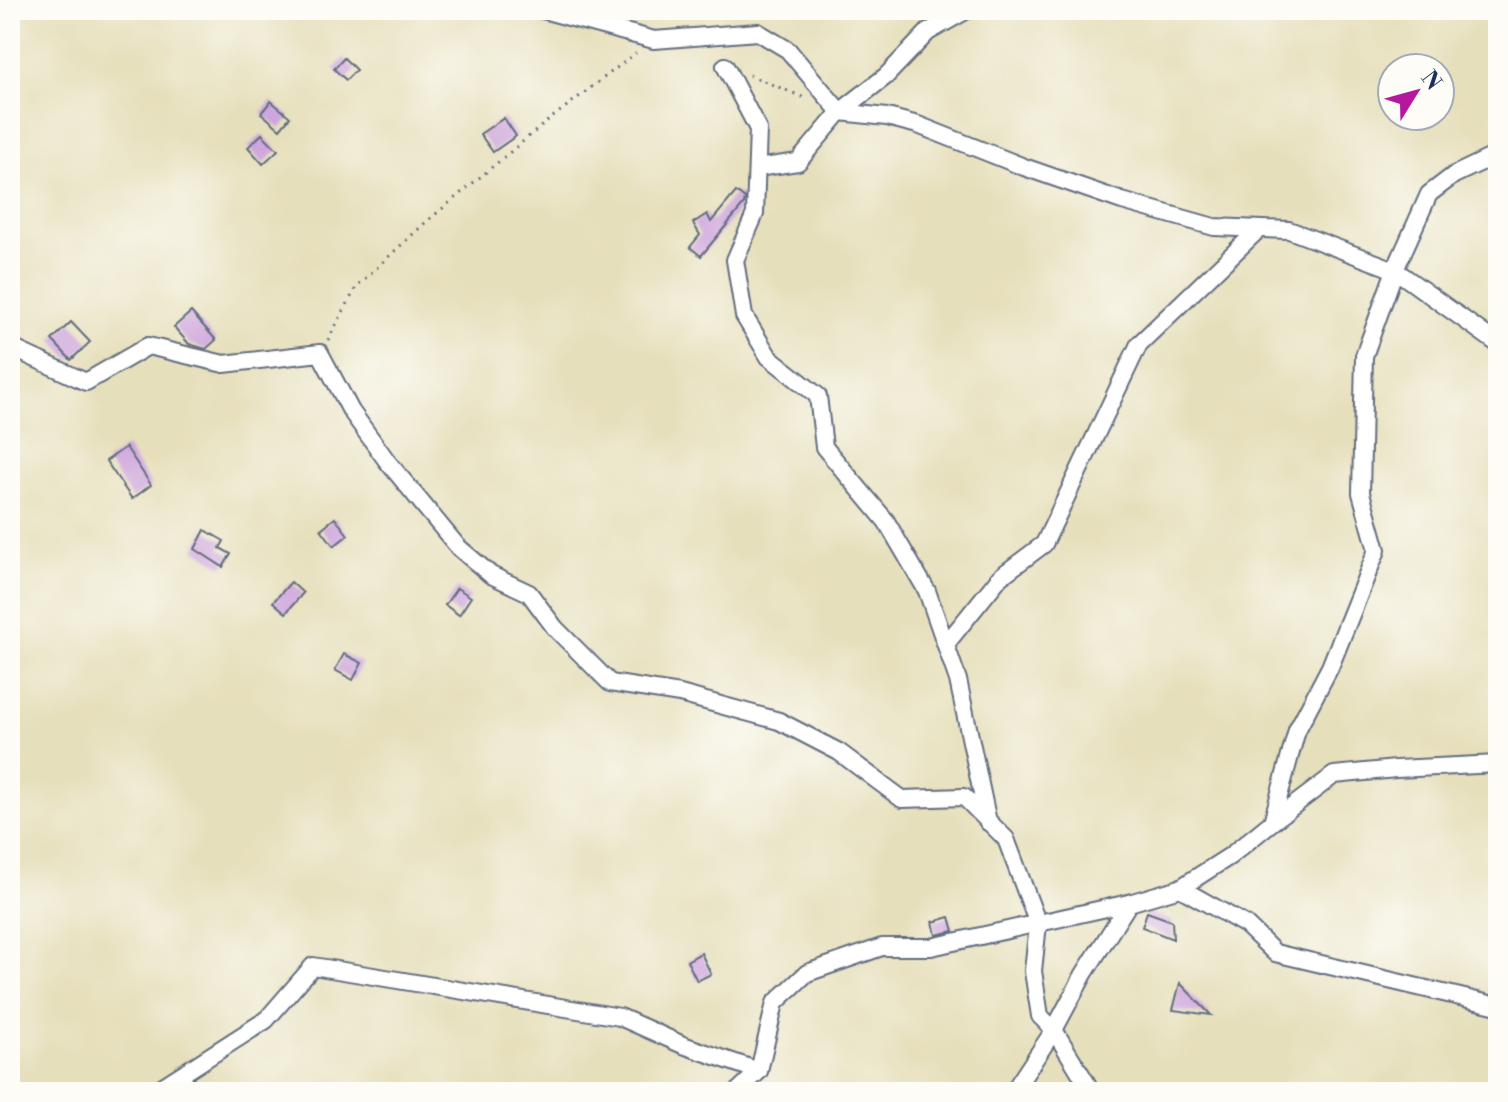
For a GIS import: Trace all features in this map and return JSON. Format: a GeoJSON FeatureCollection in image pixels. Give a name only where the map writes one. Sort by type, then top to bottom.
{"type":"FeatureCollection","features":[{"type":"Feature","properties":{"kind":"street"},"geometry":{"type":"LineString","coordinates":[[543,10],[654,40],[758,32],[788,50],[840,112],[887,117],[918,125],[1122,201],[1214,227],[1289,230],[1395,270],[1498,344]]}},
{"type":"Feature","properties":{"kind":"street"},"geometry":{"type":"LineString","coordinates":[[757,168],[798,162],[840,112],[886,76],[928,32],[967,10]]}},
{"type":"Feature","properties":{"kind":"street"},"geometry":{"type":"LineString","coordinates":[[725,66],[758,129],[755,214],[735,260],[744,316],[769,357],[818,396],[824,447],[886,521],[927,591],[958,680],[988,822]]}},
{"type":"Feature","properties":{"kind":"street"},"geometry":{"type":"LineString","coordinates":[[1272,822],[1297,730],[1330,667],[1377,550],[1361,493],[1364,356],[1395,270],[1429,194],[1454,175],[1498,154]]}},
{"type":"Feature","properties":{"kind":"street"},"geometry":{"type":"LineString","coordinates":[[946,644],[1000,577],[1044,544],[1139,344],[1259,229]]}},
{"type":"Feature","properties":{"kind":"street"},"geometry":{"type":"LineString","coordinates":[[10,347],[86,382],[148,346],[224,364],[320,353],[351,411],[387,461],[458,547],[491,575],[529,593],[555,628],[610,683],[680,694],[779,721],[839,752],[902,799],[964,797],[1006,839],[1038,924],[1033,971],[1040,1016],[1054,1030],[1092,1092]]}},
{"type":"Feature","properties":{"kind":"street"},"geometry":{"type":"LineString","coordinates":[[737,1092],[759,1071],[775,1003],[807,973],[882,947],[931,947],[1129,903],[1180,888],[1230,856],[1334,775],[1498,764]]}},
{"type":"Feature","properties":{"kind":"street"},"geometry":{"type":"LineString","coordinates":[[1180,888],[1246,925],[1275,953],[1498,1006]]}},
{"type":"Feature","properties":{"kind":"street"},"geometry":{"type":"LineString","coordinates":[[1013,1092],[1054,1030],[1084,974],[1129,903]]}},
{"type":"Feature","properties":{"kind":"street"},"geometry":{"type":"LineString","coordinates":[[154,1092],[266,1020],[313,966],[620,1017],[683,1045],[759,1071]]}},
{"type":"Feature","properties":{"kind":"path"},"geometry":{"type":"LineString","coordinates":[[320,353],[357,286],[425,223],[545,123],[654,40]]}},
{"type":"Feature","properties":{"kind":"path"},"geometry":{"type":"LineString","coordinates":[[725,66],[813,101]]}},
{"type":"Feature","properties":{"kind":"building"},"geometry":{"type":"Polygon","coordinates":[[[344,58],[356,70],[346,80],[334,69],[344,58]]]}},
{"type":"Feature","properties":{"kind":"building"},"geometry":{"type":"Polygon","coordinates":[[[271,101],[290,117],[280,129],[261,113],[271,101]]]}},
{"type":"Feature","properties":{"kind":"building"},"geometry":{"type":"Polygon","coordinates":[[[504,118],[516,136],[493,152],[480,134],[504,118]]]}},
{"type":"Feature","properties":{"kind":"building"},"geometry":{"type":"Polygon","coordinates":[[[262,134],[278,150],[263,164],[248,147],[262,134]]]}},
{"type":"Feature","properties":{"kind":"building"},"geometry":{"type":"Polygon","coordinates":[[[736,192],[745,199],[744,204],[701,256],[690,247],[700,235],[693,223],[707,214],[711,222],[736,192]]]}},
{"type":"Feature","properties":{"kind":"building"},"geometry":{"type":"Polygon","coordinates":[[[191,312],[216,340],[206,349],[189,344],[174,327],[191,312]]]}},
{"type":"Feature","properties":{"kind":"building"},"geometry":{"type":"Polygon","coordinates":[[[71,322],[90,342],[71,360],[52,340],[71,322]]]}},
{"type":"Feature","properties":{"kind":"building"},"geometry":{"type":"Polygon","coordinates":[[[126,447],[151,485],[132,499],[106,461],[126,447]]]}},
{"type":"Feature","properties":{"kind":"building"},"geometry":{"type":"Polygon","coordinates":[[[335,518],[348,535],[334,546],[321,529],[335,518]]]}},
{"type":"Feature","properties":{"kind":"building"},"geometry":{"type":"Polygon","coordinates":[[[205,530],[224,541],[220,548],[231,554],[223,567],[195,549],[205,530]]]}},
{"type":"Feature","properties":{"kind":"building"},"geometry":{"type":"Polygon","coordinates":[[[291,582],[303,593],[286,613],[273,602],[291,582]]]}},
{"type":"Feature","properties":{"kind":"building"},"geometry":{"type":"Polygon","coordinates":[[[457,588],[471,597],[459,615],[445,605],[457,588]]]}},
{"type":"Feature","properties":{"kind":"building"},"geometry":{"type":"Polygon","coordinates":[[[344,654],[362,663],[353,680],[335,670],[344,654]]]}},
{"type":"Feature","properties":{"kind":"building"},"geometry":{"type":"Polygon","coordinates":[[[1147,912],[1172,921],[1173,939],[1142,927],[1147,912]]]}},
{"type":"Feature","properties":{"kind":"building"},"geometry":{"type":"Polygon","coordinates":[[[950,917],[954,931],[936,935],[933,922],[950,917]]]}},
{"type":"Feature","properties":{"kind":"building"},"geometry":{"type":"Polygon","coordinates":[[[701,953],[711,974],[697,981],[687,961],[701,953]]]}},
{"type":"Feature","properties":{"kind":"building"},"geometry":{"type":"Polygon","coordinates":[[[1180,983],[1211,1015],[1173,1010],[1180,983]]]}}]}
